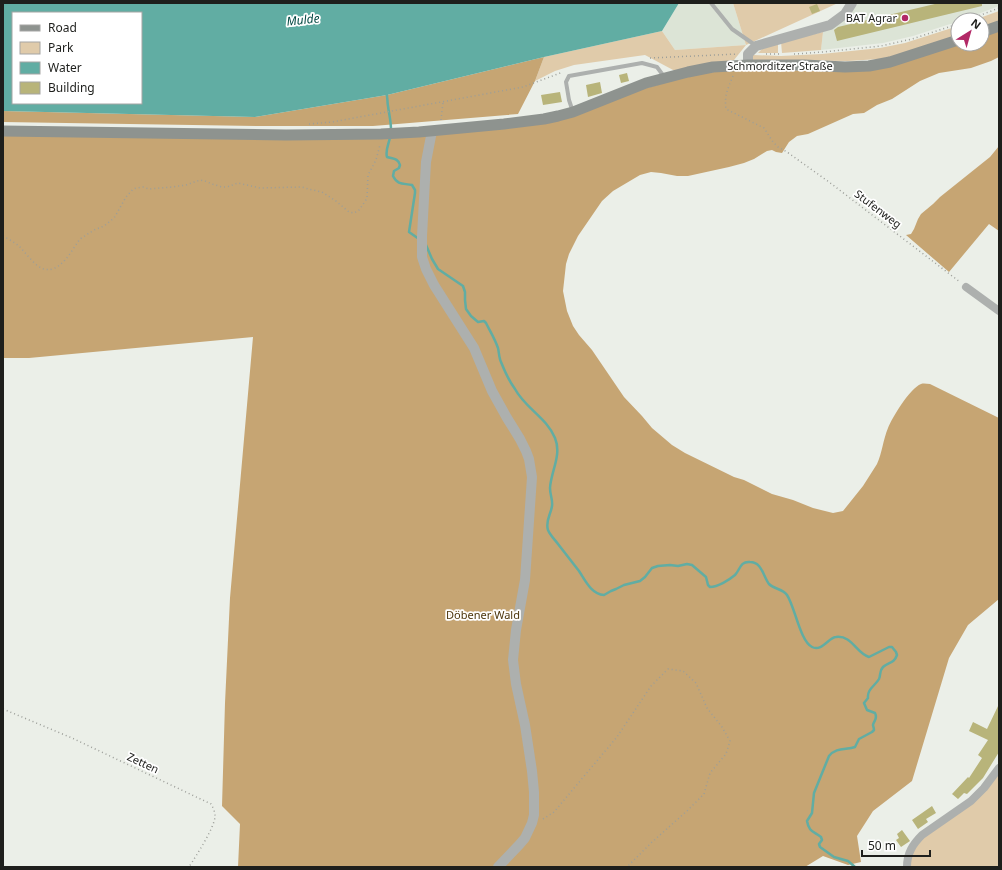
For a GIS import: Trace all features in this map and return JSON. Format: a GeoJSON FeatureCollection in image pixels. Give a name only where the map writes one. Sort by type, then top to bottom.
{"type":"FeatureCollection","features":[{"type":"Feature","properties":{"kind":"main road","name":"Schmorditzer Straße"},"geometry":{"type":"LineString","coordinates":[[3,131],[286,135],[381,138],[399,133],[486,126],[544,119],[573,112],[646,83],[698,69],[742,65],[869,66],[890,62],[950,43]]}},
{"type":"Feature","properties":{"kind":"street"},"geometry":{"type":"LineString","coordinates":[[742,65],[748,54],[756,46],[830,24],[845,14],[852,3]]}},
{"type":"Feature","properties":{"kind":"street"},"geometry":{"type":"LineString","coordinates":[[436,130],[426,162],[422,257],[426,270],[474,348],[492,390],[520,439],[529,459],[532,477],[526,568],[516,630],[513,660],[516,684],[529,750],[534,792],[533,818],[525,838],[498,867]]}},
{"type":"Feature","properties":{"kind":"street"},"geometry":{"type":"LineString","coordinates":[[966,286],[999,311]]}},
{"type":"Feature","properties":{"kind":"street"},"geometry":{"type":"LineString","coordinates":[[907,867],[909,852],[918,839],[972,801],[999,768]]}},
{"type":"Feature","properties":{"kind":"lane"},"geometry":{"type":"LineString","coordinates":[[711,3],[732,29],[756,46]]}},
{"type":"Feature","properties":{"kind":"lane"},"geometry":{"type":"LineString","coordinates":[[573,112],[566,82],[569,76],[642,63],[657,67],[665,78]]}},
{"type":"Feature","properties":{"kind":"path"},"geometry":{"type":"LineString","coordinates":[[989,12],[999,8]]}},
{"type":"Feature","properties":{"kind":"path"},"geometry":{"type":"LineString","coordinates":[[789,54],[880,46],[912,39],[950,27]]}},
{"type":"Feature","properties":{"kind":"path"},"geometry":{"type":"LineString","coordinates":[[780,54],[785,54]]}},
{"type":"Feature","properties":{"kind":"path","name":"Stufenweg"},"geometry":{"type":"LineString","coordinates":[[742,65],[727,90],[725,100],[726,109],[764,128],[778,147],[829,182],[966,286]]}},
{"type":"Feature","properties":{"kind":"path"},"geometry":{"type":"LineString","coordinates":[[373,115],[444,102],[441,117],[436,130]]}},
{"type":"Feature","properties":{"kind":"path"},"geometry":{"type":"LineString","coordinates":[[3,236],[18,245],[39,267],[45,270],[51,270],[61,264],[80,239],[94,230],[104,226],[114,218],[126,197],[134,188],[142,187],[149,189],[172,187],[186,185],[200,180],[222,187],[227,187],[238,183],[260,188],[302,187],[322,192],[349,212],[354,213],[359,210],[367,198],[368,175],[376,160],[381,138]]}},
{"type":"Feature","properties":{"kind":"path"},"geometry":{"type":"LineString","coordinates":[[533,818],[543,819],[554,812],[617,737],[651,686],[668,669],[683,671],[696,684],[707,708],[722,726],[730,740],[726,754],[710,773],[704,794],[627,867]]}},
{"type":"Feature","properties":{"kind":"path","name":"Zetten"},"geometry":{"type":"LineString","coordinates":[[3,709],[72,738],[211,804],[216,815],[213,824],[205,841],[189,867]]}},
{"type":"Feature","properties":{"kind":"shaded area"},"geometry":{"type":"Polygon","coordinates":[[[679,3],[733,3],[746,45],[675,50],[662,31],[679,3]]]}},
{"type":"Feature","properties":{"kind":"shaded area"},"geometry":{"type":"Polygon","coordinates":[[[857,3],[999,3],[999,6],[983,12],[950,12],[950,24],[913,36],[883,43],[821,50],[823,32],[847,19],[857,3]]]}},
{"type":"Feature","properties":{"kind":"green space"},"geometry":{"type":"Polygon","coordinates":[[[733,3],[838,3],[746,45],[733,3]]]}},
{"type":"Feature","properties":{"kind":"green space"},"geometry":{"type":"Polygon","coordinates":[[[999,11],[999,24],[990,27],[990,14],[999,11]]]}},
{"type":"Feature","properties":{"kind":"green space"},"geometry":{"type":"Polygon","coordinates":[[[950,29],[950,40],[905,54],[879,59],[848,61],[753,60],[753,55],[781,56],[822,54],[880,48],[905,43],[950,29]]]}},
{"type":"Feature","properties":{"kind":"green space","name":"Döbener Wald"},"geometry":{"type":"Polygon","coordinates":[[[999,30],[999,57],[971,68],[939,73],[920,81],[892,99],[877,105],[864,113],[853,114],[808,134],[797,136],[789,142],[782,153],[772,150],[767,151],[744,163],[688,176],[651,172],[640,175],[613,191],[602,201],[578,236],[566,264],[563,291],[567,311],[573,326],[592,350],[624,397],[652,428],[672,445],[685,453],[772,494],[833,513],[843,511],[863,486],[877,464],[893,417],[912,391],[921,384],[930,384],[999,418],[999,599],[968,625],[949,658],[912,781],[873,811],[857,836],[861,862],[848,865],[823,856],[805,867],[238,867],[240,824],[222,806],[230,598],[253,337],[29,358],[3,358],[3,136],[504,128],[689,76],[732,69],[826,71],[950,46],[950,52],[990,52],[990,34],[999,30]]]}},
{"type":"Feature","properties":{"kind":"green space"},"geometry":{"type":"Polygon","coordinates":[[[662,31],[675,50],[746,45],[734,60],[675,71],[645,55],[574,65],[555,71],[535,81],[544,57],[662,31]]]}},
{"type":"Feature","properties":{"kind":"green space"},"geometry":{"type":"Polygon","coordinates":[[[823,32],[821,50],[782,53],[781,42],[823,32]]]}},
{"type":"Feature","properties":{"kind":"green space"},"geometry":{"type":"Polygon","coordinates":[[[778,43],[778,53],[758,53],[762,49],[778,43]]]}},
{"type":"Feature","properties":{"kind":"green space"},"geometry":{"type":"Polygon","coordinates":[[[544,57],[535,81],[518,114],[373,126],[256,126],[3,122],[3,111],[255,117],[387,95],[544,57]]]}},
{"type":"Feature","properties":{"kind":"green space"},"geometry":{"type":"Polygon","coordinates":[[[999,146],[999,231],[989,224],[949,272],[906,235],[911,234],[921,214],[990,157],[999,146]]]}},
{"type":"Feature","properties":{"kind":"green space"},"geometry":{"type":"Polygon","coordinates":[[[999,768],[999,867],[907,867],[915,843],[962,808],[999,768]]]}},
{"type":"Feature","properties":{"kind":"water","name":"Mulde"},"geometry":{"type":"Polygon","coordinates":[[[3,3],[679,3],[662,31],[544,57],[387,95],[255,117],[3,111],[3,3]]]}},
{"type":"Feature","properties":{"kind":"building","name":"BAT Agrar"},"geometry":{"type":"Polygon","coordinates":[[[939,3],[982,3],[982,6],[957,12],[950,12],[950,14],[837,41],[834,30],[838,27],[939,3]]]}},
{"type":"Feature","properties":{"kind":"building"},"geometry":{"type":"Polygon","coordinates":[[[817,4],[820,11],[812,14],[809,7],[817,4]]]}},
{"type":"Feature","properties":{"kind":"building"},"geometry":{"type":"Polygon","coordinates":[[[627,73],[629,81],[621,83],[619,75],[627,73]]]}},
{"type":"Feature","properties":{"kind":"building"},"geometry":{"type":"Polygon","coordinates":[[[600,82],[602,93],[588,97],[586,85],[600,82]]]}},
{"type":"Feature","properties":{"kind":"building"},"geometry":{"type":"Polygon","coordinates":[[[560,92],[562,102],[543,105],[541,95],[560,92]]]}},
{"type":"Feature","properties":{"kind":"building"},"geometry":{"type":"Polygon","coordinates":[[[999,704],[999,752],[983,778],[967,794],[964,793],[958,799],[952,794],[968,777],[969,778],[982,758],[978,755],[988,740],[969,731],[973,722],[987,729],[999,704]]]}},
{"type":"Feature","properties":{"kind":"building"},"geometry":{"type":"Polygon","coordinates":[[[932,806],[936,813],[926,819],[928,822],[918,829],[912,820],[932,806]]]}},
{"type":"Feature","properties":{"kind":"building"},"geometry":{"type":"Polygon","coordinates":[[[902,830],[910,841],[901,847],[896,840],[899,838],[897,834],[902,830]]]}},
{"type":"Feature","properties":{"kind":"waterway"},"geometry":{"type":"LineString","coordinates":[[386,92],[391,130]]}},
{"type":"Feature","properties":{"kind":"waterway"},"geometry":{"type":"LineString","coordinates":[[390,137],[387,157],[397,160],[400,165],[399,168],[394,171],[393,176],[399,183],[412,185],[415,190],[409,232],[419,239]]}},
{"type":"Feature","properties":{"kind":"waterway"},"geometry":{"type":"LineString","coordinates":[[426,245],[438,269],[463,286],[465,292],[466,309],[478,322],[484,321],[486,323],[497,345],[500,360],[511,383],[519,396],[547,425],[555,438],[557,444],[557,457],[550,488],[552,504],[547,527],[551,536],[595,592],[604,595],[624,585],[640,581],[652,568],[658,566],[678,566],[687,564],[692,565],[706,577],[708,585],[713,587],[733,577],[742,564],[750,562],[757,564],[760,567],[769,584],[783,591],[787,595],[804,638],[812,647],[819,648],[833,638],[841,637],[850,641],[861,652],[869,657],[889,647],[892,647],[896,652],[896,658],[882,668],[879,679],[870,690],[868,698],[864,703],[867,710],[875,713],[876,715],[873,725],[874,730],[859,739],[855,747],[835,751],[829,756],[814,793],[812,813],[807,821],[810,829],[821,837],[822,840],[819,844],[820,847],[834,857],[848,861],[855,867]]}},
{"type":"Feature","properties":{"kind":"place","name":"BAT Agrar"},"geometry":{"type":"Point","coordinates":[905,18]}}]}
